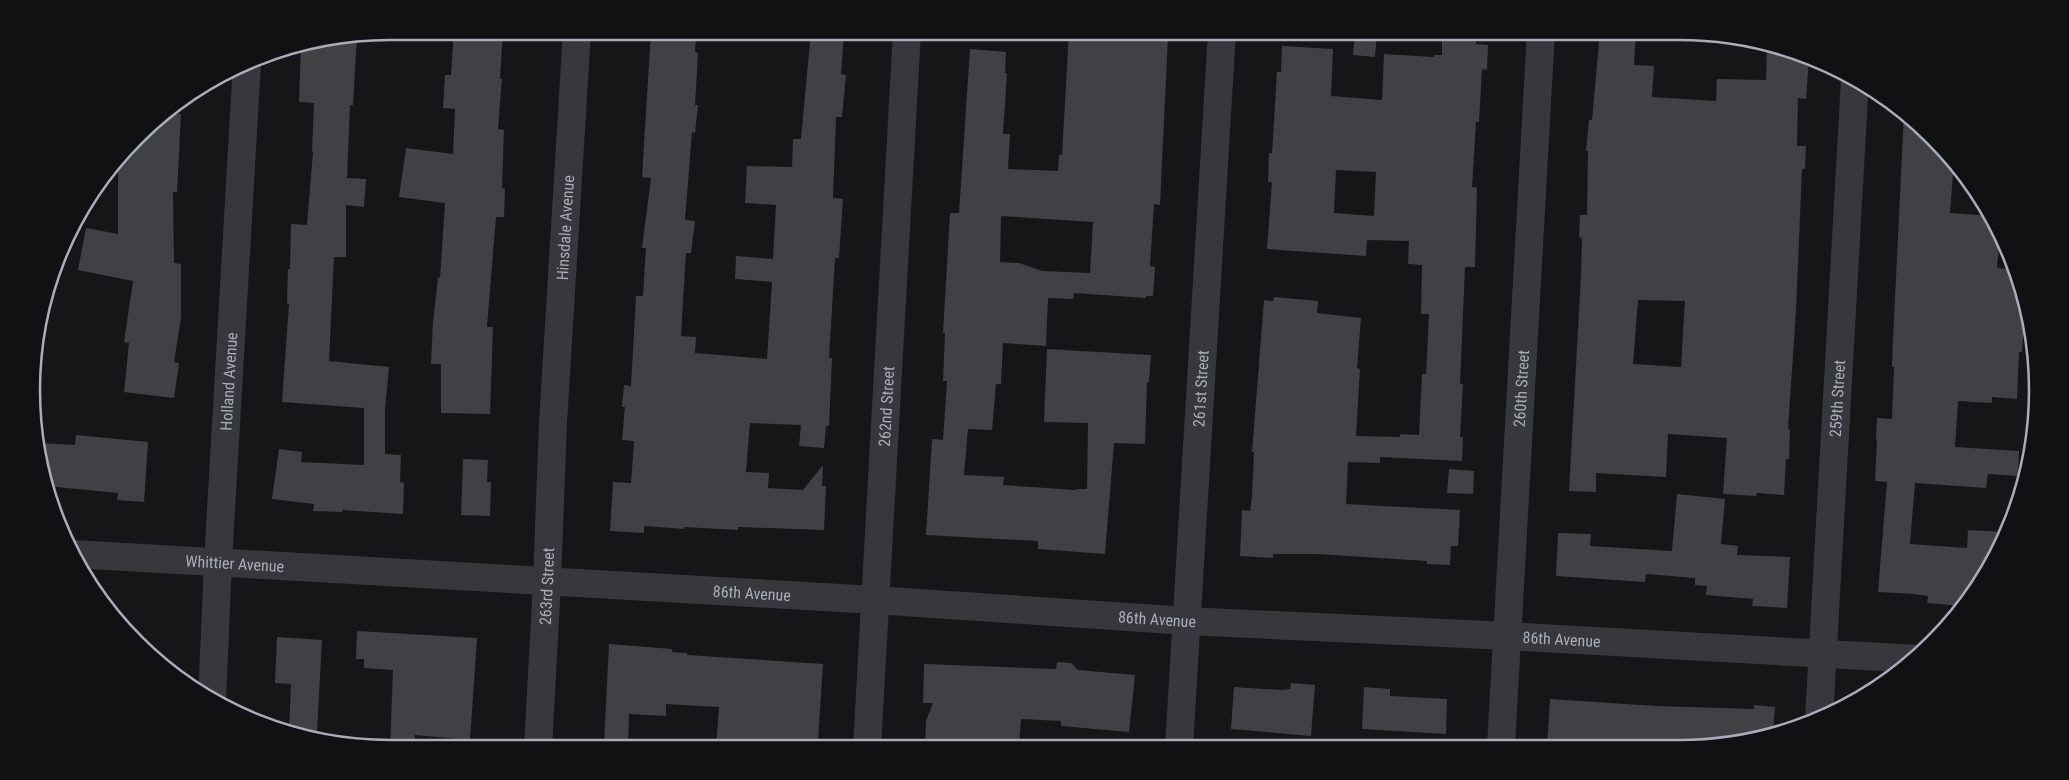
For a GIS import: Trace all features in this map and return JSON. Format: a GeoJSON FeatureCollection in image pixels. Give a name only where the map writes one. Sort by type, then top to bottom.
{"type":"FeatureCollection","features":[{"type":"Feature","properties":{"kind":"street","name":"Hinsdale Avenue"},"geometry":{"type":"LineString","coordinates":[[553,423],[576,40]]}},
{"type":"Feature","properties":{"kind":"street","name":"262nd Street"},"geometry":{"type":"LineString","coordinates":[[867,740],[906,40]]}},
{"type":"Feature","properties":{"kind":"street","name":"261st Street"},"geometry":{"type":"LineString","coordinates":[[1179,740],[1221,40]]}},
{"type":"Feature","properties":{"kind":"street","name":"260th Street"},"geometry":{"type":"LineString","coordinates":[[1501,740],[1541,40]]}},
{"type":"Feature","properties":{"kind":"street","name":"Holland Avenue"},"geometry":{"type":"LineString","coordinates":[[212,691],[247,71]]}},
{"type":"Feature","properties":{"kind":"street","name":"259th Street"},"geometry":{"type":"LineString","coordinates":[[1819,710],[1855,87]]}},
{"type":"Feature","properties":{"kind":"street","name":"263rd Street"},"geometry":{"type":"LineString","coordinates":[[538,740],[548,582],[553,423]]}},
{"type":"Feature","properties":{"kind":"street","name":"Whittier Avenue"},"geometry":{"type":"LineString","coordinates":[[81,554],[397,573]]}},
{"type":"Feature","properties":{"kind":"street","name":"86th Avenue"},"geometry":{"type":"LineString","coordinates":[[397,573],[876,600],[1187,621],[1508,636],[1904,658]]}},
{"type":"Feature","properties":{"kind":"building"},"geometry":{"type":"Polygon","coordinates":[[[453,40],[502,40],[500,79],[502,79],[498,129],[504,130],[502,188],[505,189],[504,217],[496,217],[487,327],[493,327],[490,414],[441,413],[441,364],[431,364],[433,322],[438,277],[440,278],[445,203],[399,197],[406,148],[453,154],[455,109],[443,108],[445,75],[451,75],[453,40]]]}},
{"type":"Feature","properties":{"kind":"building"},"geometry":{"type":"Polygon","coordinates":[[[650,40],[696,40],[695,52],[698,53],[695,105],[698,105],[695,133],[692,132],[685,220],[695,221],[691,253],[686,253],[681,336],[696,337],[695,353],[767,359],[772,282],[735,279],[736,256],[773,259],[776,205],[745,203],[747,166],[792,167],[793,139],[801,139],[810,40],[843,40],[841,74],[846,75],[842,117],[836,117],[833,198],[843,199],[839,258],[835,258],[829,358],[832,358],[829,426],[826,426],[824,448],[799,446],[801,425],[750,423],[746,472],[769,473],[768,488],[803,490],[823,465],[822,486],[826,486],[824,530],[738,527],[738,530],[684,527],[684,529],[644,526],[644,533],[610,531],[613,482],[631,483],[634,441],[622,440],[625,407],[622,407],[624,385],[631,386],[636,296],[643,296],[646,248],[642,248],[651,178],[642,177],[650,40]]]}},
{"type":"Feature","properties":{"kind":"building"},"geometry":{"type":"Polygon","coordinates":[[[1068,40],[1168,40],[1160,205],[1154,204],[1150,266],[1155,267],[1153,296],[1146,296],[1146,298],[1074,293],[1073,299],[1048,298],[1046,346],[1003,343],[1001,384],[996,384],[992,430],[968,429],[964,475],[1004,477],[1003,485],[1076,490],[1087,489],[1088,423],[1044,422],[1047,349],[1151,355],[1149,382],[1147,382],[1145,444],[1114,443],[1105,554],[1038,549],[1038,541],[926,535],[932,439],[943,440],[947,381],[943,381],[945,333],[943,333],[950,213],[959,213],[970,49],[1006,52],[1005,73],[1007,73],[1003,134],[1010,134],[1008,169],[1058,171],[1059,155],[1062,155],[1068,40]],[[1001,216],[1000,262],[1019,263],[1042,271],[1090,273],[1093,222],[1001,216]]]}},
{"type":"Feature","properties":{"kind":"building"},"geometry":{"type":"Polygon","coordinates":[[[1354,40],[1376,40],[1375,57],[1353,55],[1354,40]]]}},
{"type":"Feature","properties":{"kind":"building"},"geometry":{"type":"Polygon","coordinates":[[[1442,40],[1476,40],[1476,44],[1488,45],[1487,70],[1482,69],[1479,122],[1476,122],[1472,187],[1477,188],[1475,267],[1465,267],[1460,384],[1463,384],[1460,437],[1463,437],[1462,461],[1380,457],[1380,463],[1348,462],[1346,504],[1460,510],[1458,546],[1451,546],[1450,565],[1427,564],[1427,561],[1317,554],[1273,554],[1273,558],[1240,556],[1242,510],[1250,511],[1252,497],[1254,452],[1252,452],[1264,300],[1273,301],[1274,297],[1318,301],[1317,313],[1361,318],[1357,368],[1360,369],[1356,436],[1400,437],[1400,434],[1419,435],[1422,374],[1426,374],[1429,314],[1421,314],[1422,265],[1408,264],[1409,241],[1367,240],[1366,256],[1267,249],[1272,182],[1268,182],[1269,153],[1272,153],[1277,72],[1281,72],[1282,46],[1333,49],[1331,96],[1382,100],[1384,54],[1434,57],[1434,55],[1442,55],[1442,40]],[[1336,170],[1334,213],[1374,216],[1376,172],[1336,170]]]}},
{"type":"Feature","properties":{"kind":"building"},"geometry":{"type":"Polygon","coordinates":[[[1599,40],[1635,40],[1634,65],[1654,66],[1652,97],[1716,101],[1717,79],[1766,80],[1767,51],[1808,65],[1806,99],[1798,98],[1797,146],[1806,146],[1805,169],[1802,169],[1796,311],[1788,429],[1790,429],[1789,459],[1786,459],[1784,495],[1757,493],[1756,496],[1723,494],[1727,438],[1668,434],[1666,477],[1596,473],[1596,492],[1569,491],[1581,276],[1582,238],[1579,237],[1580,215],[1587,215],[1588,151],[1586,151],[1589,120],[1592,120],[1599,40]],[[1638,300],[1633,364],[1681,367],[1685,301],[1638,300]]]}},
{"type":"Feature","properties":{"kind":"building"},"geometry":{"type":"Polygon","coordinates":[[[357,42],[353,105],[350,105],[347,178],[366,179],[364,207],[346,205],[346,257],[334,257],[329,361],[389,367],[385,409],[385,454],[401,455],[400,482],[404,483],[403,514],[342,510],[342,512],[313,511],[314,504],[272,499],[279,449],[302,452],[301,462],[364,465],[364,408],[282,402],[289,304],[287,304],[291,224],[307,225],[313,152],[314,103],[299,102],[301,52],[357,42]]]}},
{"type":"Feature","properties":{"kind":"building"},"geometry":{"type":"Polygon","coordinates":[[[175,114],[181,114],[177,192],[173,192],[174,263],[181,264],[181,318],[174,362],[179,363],[174,398],[124,392],[129,343],[124,342],[133,281],[78,270],[86,228],[118,234],[118,170],[159,127],[175,114]]]}},
{"type":"Feature","properties":{"kind":"building"},"geometry":{"type":"Polygon","coordinates":[[[1904,122],[1953,172],[1950,213],[1982,215],[1999,248],[1997,268],[2007,269],[2010,277],[2023,329],[2022,352],[2019,352],[2017,399],[1992,397],[1992,403],[1958,401],[1955,447],[2019,451],[2018,476],[1988,474],[1986,488],[1915,483],[1910,544],[1967,548],[1968,530],[1999,532],[1982,565],[1955,605],[1927,603],[1928,596],[1878,592],[1887,482],[1875,481],[1877,418],[1892,419],[1893,340],[1904,122]]]}},
{"type":"Feature","properties":{"kind":"building"},"geometry":{"type":"Polygon","coordinates":[[[76,435],[148,442],[144,502],[117,500],[118,493],[54,487],[44,443],[75,445],[76,435]]]}},
{"type":"Feature","properties":{"kind":"building"},"geometry":{"type":"Polygon","coordinates":[[[463,459],[488,460],[487,482],[491,482],[490,516],[461,515],[463,459]]]}},
{"type":"Feature","properties":{"kind":"building"},"geometry":{"type":"Polygon","coordinates":[[[1449,469],[1474,471],[1473,494],[1447,493],[1449,469]]]}},
{"type":"Feature","properties":{"kind":"building"},"geometry":{"type":"Polygon","coordinates":[[[1677,494],[1725,499],[1721,544],[1738,546],[1737,555],[1790,557],[1787,608],[1752,606],[1753,599],[1706,595],[1707,586],[1695,585],[1695,578],[1646,574],[1645,582],[1556,576],[1558,533],[1591,534],[1590,546],[1672,551],[1677,494]]]}},
{"type":"Feature","properties":{"kind":"building"},"geometry":{"type":"Polygon","coordinates":[[[357,631],[477,638],[470,740],[415,735],[415,740],[390,740],[393,670],[364,668],[364,659],[356,659],[357,631]]]}},
{"type":"Feature","properties":{"kind":"building"},"geometry":{"type":"Polygon","coordinates":[[[277,637],[322,640],[317,732],[289,725],[291,684],[275,683],[277,637]]]}},
{"type":"Feature","properties":{"kind":"building"},"geometry":{"type":"Polygon","coordinates":[[[609,644],[672,649],[672,652],[687,653],[687,655],[823,664],[818,740],[717,740],[719,707],[666,704],[666,716],[629,714],[628,740],[604,740],[609,644]]]}},
{"type":"Feature","properties":{"kind":"building"},"geometry":{"type":"Polygon","coordinates":[[[1057,662],[1071,663],[1078,670],[1135,675],[1129,732],[1061,726],[1061,721],[1021,719],[1020,740],[925,740],[926,721],[933,703],[923,703],[924,664],[1056,669],[1057,662]]]}},
{"type":"Feature","properties":{"kind":"building"},"geometry":{"type":"Polygon","coordinates":[[[1291,683],[1315,685],[1311,736],[1231,729],[1234,687],[1282,690],[1290,689],[1291,683]]]}},
{"type":"Feature","properties":{"kind":"building"},"geometry":{"type":"Polygon","coordinates":[[[1364,687],[1390,689],[1390,696],[1447,699],[1446,734],[1362,729],[1364,687]]]}},
{"type":"Feature","properties":{"kind":"building"},"geometry":{"type":"Polygon","coordinates":[[[1550,699],[1656,706],[1754,709],[1754,705],[1775,707],[1773,727],[1725,737],[1679,740],[1547,740],[1550,699]]]}}]}
